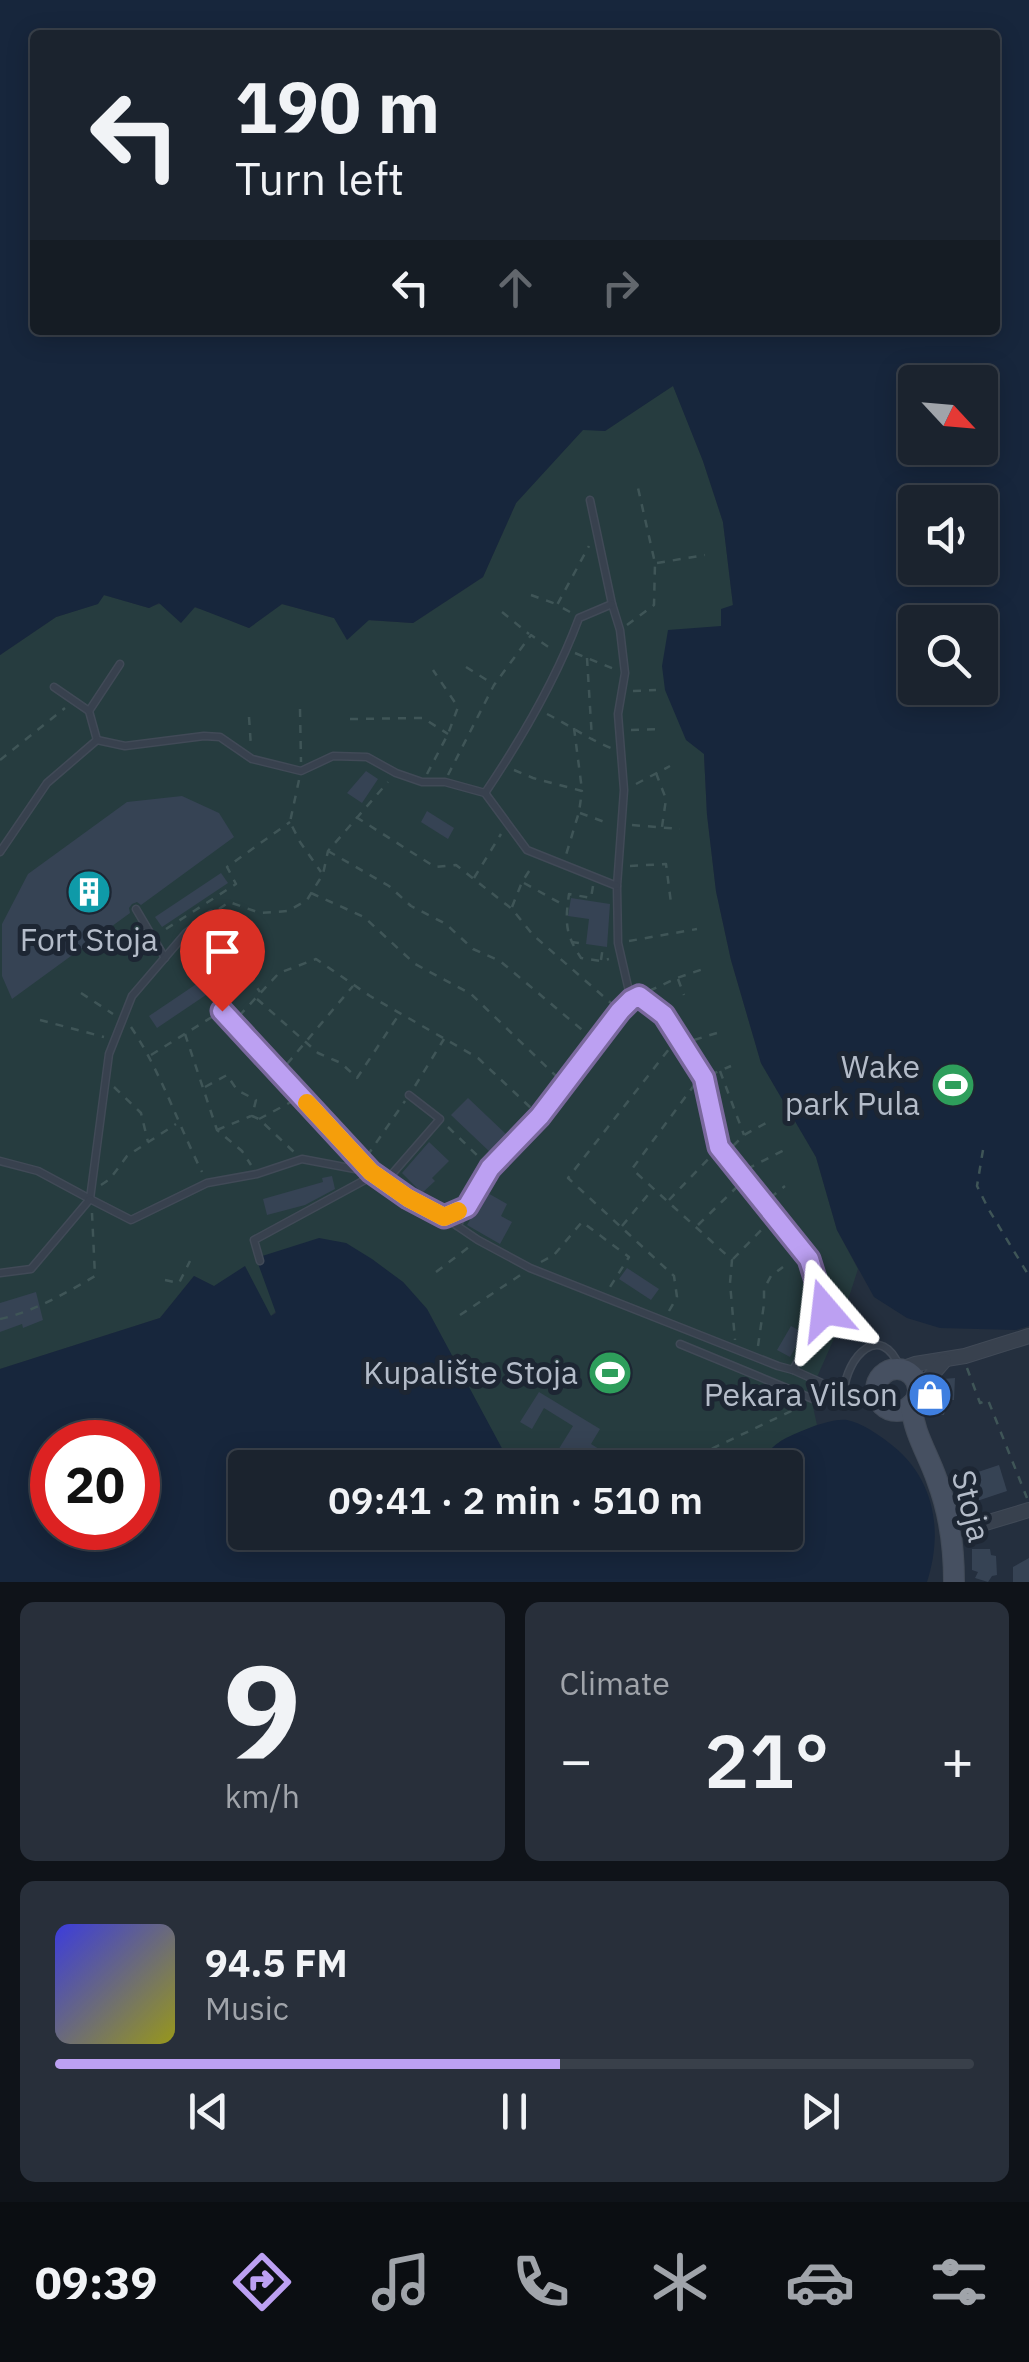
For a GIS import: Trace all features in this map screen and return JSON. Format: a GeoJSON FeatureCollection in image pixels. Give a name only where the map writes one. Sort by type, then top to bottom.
{"type":"FeatureCollection","features":[{"type":"Feature","properties":{"kind":"main road"},"geometry":{"type":"LineString","coordinates":[[901,1369],[912,1375],[912,1424],[921,1446],[884,1406],[876,1388],[887,1371],[901,1369]]}},
{"type":"Feature","properties":{"kind":"main road"},"geometry":{"type":"LineString","coordinates":[[884,1406],[902,1410],[914,1398]]}},
{"type":"Feature","properties":{"kind":"main road","name":"Stoja"},"geometry":{"type":"LineString","coordinates":[[921,1446],[936,1476],[952,1533],[954,1582]]}},
{"type":"Feature","properties":{"kind":"street"},"geometry":{"type":"LineString","coordinates":[[901,1369],[1022,1344]]}},
{"type":"Feature","properties":{"kind":"street"},"geometry":{"type":"LineString","coordinates":[[914,1398],[944,1361]]}},
{"type":"Feature","properties":{"kind":"street"},"geometry":{"type":"LineString","coordinates":[[952,1533],[1029,1506]]}},
{"type":"Feature","properties":{"kind":"lane"},"geometry":{"type":"LineString","coordinates":[[590,500],[620,630],[625,673],[618,714],[624,790],[617,886],[620,956],[635,998],[664,1015],[703,1076],[722,1150],[809,1259],[825,1310],[794,1370]]}},
{"type":"Feature","properties":{"kind":"lane"},"geometry":{"type":"LineString","coordinates":[[485,794],[536,710],[579,618],[612,604]]}},
{"type":"Feature","properties":{"kind":"lane"},"geometry":{"type":"LineString","coordinates":[[88,711],[120,664]]}},
{"type":"Feature","properties":{"kind":"lane"},"geometry":{"type":"LineString","coordinates":[[54,687],[88,711],[97,740]]}},
{"type":"Feature","properties":{"kind":"lane"},"geometry":{"type":"LineString","coordinates":[[97,740],[124,746],[220,737],[252,758],[301,771],[333,756],[368,757],[422,782],[445,782],[485,794],[527,850],[617,886]]}},
{"type":"Feature","properties":{"kind":"lane"},"geometry":{"type":"LineString","coordinates":[[0,852],[47,783],[97,740]]}},
{"type":"Feature","properties":{"kind":"lane"},"geometry":{"type":"LineString","coordinates":[[136,909],[165,958]]}},
{"type":"Feature","properties":{"kind":"lane"},"geometry":{"type":"LineString","coordinates":[[0,1274],[30,1269],[91,1195],[109,1054],[132,996],[186,934],[211,914]]}},
{"type":"Feature","properties":{"kind":"lane"},"geometry":{"type":"LineString","coordinates":[[457,1226],[490,1168],[540,1116],[620,1011],[635,998]]}},
{"type":"Feature","properties":{"kind":"lane"},"geometry":{"type":"LineString","coordinates":[[222,1011],[373,1173],[478,1240],[530,1268],[884,1406]]}},
{"type":"Feature","properties":{"kind":"lane"},"geometry":{"type":"LineString","coordinates":[[386,1181],[440,1120],[409,1095]]}},
{"type":"Feature","properties":{"kind":"lane"},"geometry":{"type":"LineString","coordinates":[[0,1161],[38,1171],[91,1195],[131,1220],[207,1183],[257,1174],[302,1160],[373,1173]]}},
{"type":"Feature","properties":{"kind":"lane"},"geometry":{"type":"LineString","coordinates":[[260,1261],[254,1240],[373,1173]]}},
{"type":"Feature","properties":{"kind":"lane"},"geometry":{"type":"LineString","coordinates":[[444,1217],[467,1207]]}},
{"type":"Feature","properties":{"kind":"lane"},"geometry":{"type":"LineString","coordinates":[[680,1344],[813,1399],[844,1392]]}},
{"type":"Feature","properties":{"kind":"lane"},"geometry":{"type":"LineString","coordinates":[[844,1392],[849,1368],[865,1349],[874,1345],[890,1349],[901,1369]]}},
{"type":"Feature","properties":{"kind":"path"},"geometry":{"type":"LineString","coordinates":[[620,630],[654,605],[655,563],[638,488]]}},
{"type":"Feature","properties":{"kind":"path"},"geometry":{"type":"LineString","coordinates":[[557,605],[596,532]]}},
{"type":"Feature","properties":{"kind":"path"},"geometry":{"type":"LineString","coordinates":[[655,563],[705,554]]}},
{"type":"Feature","properties":{"kind":"path"},"geometry":{"type":"LineString","coordinates":[[531,596],[579,618]]}},
{"type":"Feature","properties":{"kind":"path"},"geometry":{"type":"LineString","coordinates":[[502,612],[530,635],[565,654],[625,673]]}},
{"type":"Feature","properties":{"kind":"path"},"geometry":{"type":"LineString","coordinates":[[445,782],[494,685],[530,635]]}},
{"type":"Feature","properties":{"kind":"path"},"geometry":{"type":"LineString","coordinates":[[587,658],[592,740]]}},
{"type":"Feature","properties":{"kind":"path"},"geometry":{"type":"LineString","coordinates":[[466,667],[494,685]]}},
{"type":"Feature","properties":{"kind":"path"},"geometry":{"type":"LineString","coordinates":[[422,782],[458,708],[433,670]]}},
{"type":"Feature","properties":{"kind":"path"},"geometry":{"type":"LineString","coordinates":[[622,691],[656,690]]}},
{"type":"Feature","properties":{"kind":"path"},"geometry":{"type":"LineString","coordinates":[[0,760],[61,709],[77,703]]}},
{"type":"Feature","properties":{"kind":"path"},"geometry":{"type":"LineString","coordinates":[[300,709],[301,771],[290,822],[322,874]]}},
{"type":"Feature","properties":{"kind":"path"},"geometry":{"type":"LineString","coordinates":[[536,710],[622,752]]}},
{"type":"Feature","properties":{"kind":"path"},"geometry":{"type":"LineString","coordinates":[[249,717],[252,758]]}},
{"type":"Feature","properties":{"kind":"path"},"geometry":{"type":"LineString","coordinates":[[350,719],[423,718],[448,734]]}},
{"type":"Feature","properties":{"kind":"path"},"geometry":{"type":"LineString","coordinates":[[563,863],[582,791],[574,727]]}},
{"type":"Feature","properties":{"kind":"path"},"geometry":{"type":"LineString","coordinates":[[620,730],[662,730]]}},
{"type":"Feature","properties":{"kind":"path"},"geometry":{"type":"LineString","coordinates":[[504,766],[582,791]]}},
{"type":"Feature","properties":{"kind":"path"},"geometry":{"type":"LineString","coordinates":[[624,790],[670,766]]}},
{"type":"Feature","properties":{"kind":"path"},"geometry":{"type":"LineString","coordinates":[[211,914],[229,902],[260,913],[288,911],[307,900],[322,874],[328,851],[396,773]]}},
{"type":"Feature","properties":{"kind":"path"},"geometry":{"type":"LineString","coordinates":[[656,774],[666,799],[662,828]]}},
{"type":"Feature","properties":{"kind":"path"},"geometry":{"type":"LineString","coordinates":[[579,812],[620,826],[680,829]]}},
{"type":"Feature","properties":{"kind":"path"},"geometry":{"type":"LineString","coordinates":[[356,818],[435,867],[456,865],[512,908],[534,934],[620,1011]]}},
{"type":"Feature","properties":{"kind":"path"},"geometry":{"type":"LineString","coordinates":[[166,929],[236,884],[227,867],[290,822]]}},
{"type":"Feature","properties":{"kind":"path"},"geometry":{"type":"LineString","coordinates":[[474,879],[506,825]]}},
{"type":"Feature","properties":{"kind":"path"},"geometry":{"type":"LineString","coordinates":[[328,851],[389,886],[411,906],[446,924],[473,949],[500,961],[596,1041]]}},
{"type":"Feature","properties":{"kind":"path"},"geometry":{"type":"LineString","coordinates":[[512,908],[539,854]]}},
{"type":"Feature","properties":{"kind":"path"},"geometry":{"type":"LineString","coordinates":[[618,867],[666,864],[671,902]]}},
{"type":"Feature","properties":{"kind":"path"},"geometry":{"type":"LineString","coordinates":[[595,876],[591,899],[569,894],[565,920],[570,942],[581,958],[601,961],[620,956]]}},
{"type":"Feature","properties":{"kind":"path"},"geometry":{"type":"LineString","coordinates":[[522,882],[560,903]]}},
{"type":"Feature","properties":{"kind":"path"},"geometry":{"type":"LineString","coordinates":[[311,894],[364,916],[415,964],[470,994],[564,1084]]}},
{"type":"Feature","properties":{"kind":"path"},"geometry":{"type":"LineString","coordinates":[[618,942],[696,929]]}},
{"type":"Feature","properties":{"kind":"path"},"geometry":{"type":"LineString","coordinates":[[570,942],[586,944]]}},
{"type":"Feature","properties":{"kind":"path"},"geometry":{"type":"LineString","coordinates":[[601,961],[602,946]]}},
{"type":"Feature","properties":{"kind":"path"},"geometry":{"type":"LineString","coordinates":[[233,1022],[280,973],[316,959],[478,1058],[540,1116]]}},
{"type":"Feature","properties":{"kind":"path"},"geometry":{"type":"LineString","coordinates":[[239,962],[261,993]]}},
{"type":"Feature","properties":{"kind":"path"},"geometry":{"type":"LineString","coordinates":[[635,998],[706,968]]}},
{"type":"Feature","properties":{"kind":"path"},"geometry":{"type":"LineString","coordinates":[[677,978],[684,995]]}},
{"type":"Feature","properties":{"kind":"path"},"geometry":{"type":"LineString","coordinates":[[280,1073],[354,985]]}},
{"type":"Feature","properties":{"kind":"path"},"geometry":{"type":"LineString","coordinates":[[81,993],[123,1018],[150,1056],[207,1183]]}},
{"type":"Feature","properties":{"kind":"path"},"geometry":{"type":"LineString","coordinates":[[256,998],[306,1044],[341,1063],[357,1078],[400,1012]]}},
{"type":"Feature","properties":{"kind":"path"},"geometry":{"type":"LineString","coordinates":[[150,1056],[222,1011]]}},
{"type":"Feature","properties":{"kind":"path"},"geometry":{"type":"LineString","coordinates":[[40,1020],[114,1040]]}},
{"type":"Feature","properties":{"kind":"path"},"geometry":{"type":"LineString","coordinates":[[664,1321],[677,1297],[674,1276],[568,1178],[681,1040],[720,1032]]}},
{"type":"Feature","properties":{"kind":"path"},"geometry":{"type":"LineString","coordinates":[[185,1034],[217,1130],[242,1151],[257,1174]]}},
{"type":"Feature","properties":{"kind":"path"},"geometry":{"type":"LineString","coordinates":[[731,1066],[703,1076],[632,1169],[732,1260]]}},
{"type":"Feature","properties":{"kind":"path"},"geometry":{"type":"LineString","coordinates":[[720,1071],[744,1135]]}},
{"type":"Feature","properties":{"kind":"path"},"geometry":{"type":"LineString","coordinates":[[203,1088],[227,1075],[238,1090],[256,1100],[252,1116]]}},
{"type":"Feature","properties":{"kind":"path"},"geometry":{"type":"LineString","coordinates":[[105,1078],[141,1114],[148,1144]]}},
{"type":"Feature","properties":{"kind":"path"},"geometry":{"type":"LineString","coordinates":[[259,1119],[302,1096]]}},
{"type":"Feature","properties":{"kind":"path"},"geometry":{"type":"LineString","coordinates":[[217,1130],[252,1116],[302,1160]]}},
{"type":"Feature","properties":{"kind":"path"},"geometry":{"type":"LineString","coordinates":[[440,1120],[490,1168]]}},
{"type":"Feature","properties":{"kind":"path"},"geometry":{"type":"LineString","coordinates":[[668,1201],[722,1150],[766,1122]]}},
{"type":"Feature","properties":{"kind":"path"},"geometry":{"type":"LineString","coordinates":[[0,1319],[70,1291],[95,1276],[91,1195],[128,1156],[178,1123]]}},
{"type":"Feature","properties":{"kind":"path"},"geometry":{"type":"LineString","coordinates":[[697,1226],[744,1175],[788,1148]]}},
{"type":"Feature","properties":{"kind":"path"},"geometry":{"type":"LineString","coordinates":[[983,1150],[977,1186],[1029,1276]]}},
{"type":"Feature","properties":{"kind":"path"},"geometry":{"type":"LineString","coordinates":[[765,1202],[785,1186]]}},
{"type":"Feature","properties":{"kind":"path"},"geometry":{"type":"LineString","coordinates":[[622,1226],[653,1188]]}},
{"type":"Feature","properties":{"kind":"path"},"geometry":{"type":"LineString","coordinates":[[735,1348],[732,1260],[775,1216]]}},
{"type":"Feature","properties":{"kind":"path"},"geometry":{"type":"LineString","coordinates":[[460,1315],[554,1255],[582,1222],[629,1257],[604,1296]]}},
{"type":"Feature","properties":{"kind":"path"},"geometry":{"type":"LineString","coordinates":[[436,1272],[478,1240]]}},
{"type":"Feature","properties":{"kind":"path"},"geometry":{"type":"LineString","coordinates":[[165,1280],[179,1283],[190,1262]]}},
{"type":"Feature","properties":{"kind":"path"},"geometry":{"type":"LineString","coordinates":[[757,1358],[764,1289],[771,1276],[784,1266]]}},
{"type":"Feature","properties":{"kind":"path"},"geometry":{"type":"LineString","coordinates":[[965,1356],[980,1403],[988,1400],[1029,1506]]}},
{"type":"Feature","properties":{"kind":"path"},"geometry":{"type":"LineString","coordinates":[[707,1450],[813,1399]]}},
{"type":"Feature","properties":{"kind":"green space"},"geometry":{"type":"Polygon","coordinates":[[[673,385],[723,522],[733,605],[722,626],[704,754],[716,891],[761,1063],[816,1157],[837,1230],[858,1269],[840,1325],[810,1393],[817,1425],[782,1440],[771,1450],[502,1450],[427,1309],[403,1282],[346,1243],[271,1316],[194,1276],[160,1318],[0,1369],[0,655],[56,617],[97,604],[104,595],[149,608],[172,603],[185,605],[249,628],[282,604],[334,618],[413,623],[483,577],[516,503],[583,429],[605,431],[673,385]]]}},
{"type":"Feature","properties":{"kind":"water"},"geometry":{"type":"Polygon","coordinates":[[[0,0],[1029,0],[1029,1326],[1016,1330],[940,1328],[907,1318],[874,1297],[837,1230],[816,1157],[761,1063],[716,891],[704,754],[686,740],[665,690],[662,666],[668,630],[721,626],[721,609],[733,605],[723,522],[673,386],[605,431],[583,430],[516,503],[483,577],[413,623],[369,620],[347,640],[334,618],[282,604],[249,628],[195,607],[181,623],[159,603],[149,608],[104,595],[98,604],[56,617],[0,655],[0,0]]]}},
{"type":"Feature","properties":{"kind":"water"},"geometry":{"type":"Polygon","coordinates":[[[319,1238],[346,1243],[403,1282],[427,1309],[503,1450],[228,1450],[228,1550],[803,1550],[803,1450],[770,1450],[803,1430],[847,1420],[888,1442],[904,1456],[925,1487],[935,1543],[927,1582],[0,1582],[0,1369],[160,1318],[194,1276],[214,1286],[245,1266],[271,1316],[276,1313],[256,1258],[319,1238]]]}},
{"type":"Feature","properties":{"kind":"building"},"geometry":{"type":"Polygon","coordinates":[[[366,771],[378,779],[362,803],[347,793],[366,771]]]}},
{"type":"Feature","properties":{"kind":"building","name":"Fort Stoja"},"geometry":{"type":"Polygon","coordinates":[[[182,796],[219,813],[234,837],[141,905],[132,904],[130,913],[12,999],[2,976],[2,924],[28,874],[127,802],[182,796]]]}},
{"type":"Feature","properties":{"kind":"building"},"geometry":{"type":"Polygon","coordinates":[[[427,811],[454,828],[448,839],[421,822],[427,811]]]}},
{"type":"Feature","properties":{"kind":"building"},"geometry":{"type":"Polygon","coordinates":[[[221,873],[228,883],[162,927],[155,917],[221,873]]]}},
{"type":"Feature","properties":{"kind":"building"},"geometry":{"type":"Polygon","coordinates":[[[571,898],[610,904],[607,947],[586,944],[589,919],[568,916],[571,898]]]}},
{"type":"Feature","properties":{"kind":"building"},"geometry":{"type":"Polygon","coordinates":[[[232,960],[240,972],[157,1028],[149,1016],[232,960]]]}},
{"type":"Feature","properties":{"kind":"building"},"geometry":{"type":"Polygon","coordinates":[[[468,1098],[508,1136],[491,1153],[451,1115],[468,1098]]]}},
{"type":"Feature","properties":{"kind":"building"},"geometry":{"type":"Polygon","coordinates":[[[429,1142],[449,1161],[422,1193],[402,1173],[429,1142]]]}},
{"type":"Feature","properties":{"kind":"building"},"geometry":{"type":"Polygon","coordinates":[[[332,1176],[335,1189],[305,1205],[267,1215],[263,1199],[332,1176]]]}},
{"type":"Feature","properties":{"kind":"building"},"geometry":{"type":"Polygon","coordinates":[[[486,1192],[507,1204],[501,1216],[512,1222],[500,1244],[467,1225],[486,1192]]]}},
{"type":"Feature","properties":{"kind":"building"},"geometry":{"type":"Polygon","coordinates":[[[627,1268],[659,1289],[651,1300],[619,1279],[627,1268]]]}},
{"type":"Feature","properties":{"kind":"building"},"geometry":{"type":"Polygon","coordinates":[[[36,1292],[43,1320],[0,1332],[0,1303],[36,1292]]]}},
{"type":"Feature","properties":{"kind":"building"},"geometry":{"type":"Polygon","coordinates":[[[791,1326],[804,1333],[790,1357],[777,1350],[791,1326]]]}},
{"type":"Feature","properties":{"kind":"building"},"geometry":{"type":"Polygon","coordinates":[[[955,1378],[954,1400],[947,1400],[944,1415],[930,1414],[931,1398],[926,1398],[943,1379],[955,1378]]]}},
{"type":"Feature","properties":{"kind":"building"},"geometry":{"type":"Polygon","coordinates":[[[539,1392],[600,1429],[591,1444],[599,1449],[558,1450],[573,1426],[544,1408],[532,1429],[520,1422],[539,1392]]]}},
{"type":"Feature","properties":{"kind":"building"},"geometry":{"type":"Polygon","coordinates":[[[999,1465],[1007,1491],[971,1503],[963,1477],[999,1465]]]}},
{"type":"Feature","properties":{"kind":"building"},"geometry":{"type":"Polygon","coordinates":[[[972,1549],[990,1549],[991,1555],[996,1556],[997,1575],[988,1582],[975,1578],[978,1572],[972,1570],[972,1549]]]}},
{"type":"Feature","properties":{"kind":"building"},"geometry":{"type":"Polygon","coordinates":[[[1029,1558],[1029,1582],[1013,1582],[1013,1567],[1029,1558]]]}},
{"type":"Feature","properties":{"kind":"slow traffic"},"geometry":{"type":"LineString","coordinates":[[307,1103],[371,1172],[444,1217],[458,1211]]}},
{"type":"Feature","properties":{"kind":"place","name":"Fort Stoja"},"geometry":{"type":"Point","coordinates":[89,892]}},
{"type":"Feature","properties":{"kind":"place","name":"Wake park Pula"},"geometry":{"type":"Point","coordinates":[953,1085]}},
{"type":"Feature","properties":{"kind":"place","name":"Kupalište Stoja"},"geometry":{"type":"Point","coordinates":[610,1373]}},
{"type":"Feature","properties":{"kind":"place","name":"Pekara Vilson"},"geometry":{"type":"Point","coordinates":[930,1395]}},
{"type":"Feature","properties":{"kind":"route"},"geometry":{"type":"LineString","coordinates":[[222,1011],[371,1172],[444,1217],[467,1207],[490,1168],[540,1116],[620,1011],[639,996],[664,1015],[704,1078],[719,1147],[809,1259],[825,1310]]}}]}
